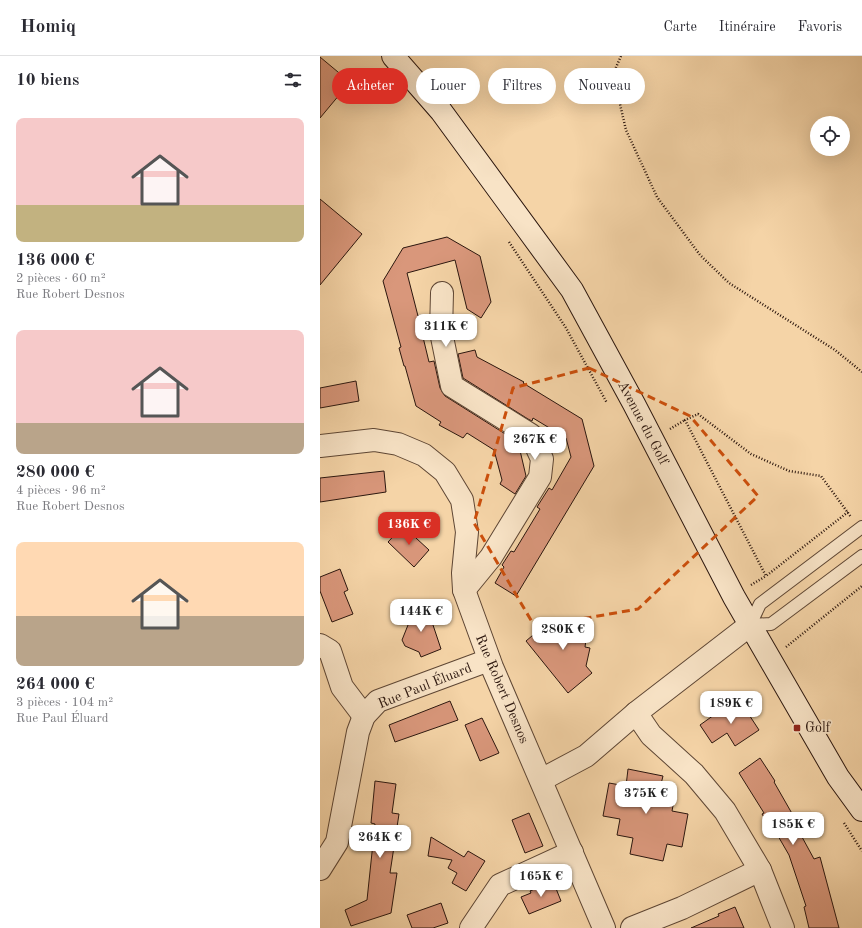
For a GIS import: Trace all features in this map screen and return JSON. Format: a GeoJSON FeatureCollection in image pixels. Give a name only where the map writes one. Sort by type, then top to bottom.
{"type":"FeatureCollection","features":[{"type":"Feature","properties":{"kind":"street","name":"Avenue du Golf"},"geometry":{"type":"LineString","coordinates":[[393,56],[441,111],[572,290],[634,404],[732,594],[838,777],[862,810]]}},
{"type":"Feature","properties":{"kind":"street"},"geometry":{"type":"LineString","coordinates":[[442,293],[441,332],[452,386],[531,435],[542,459],[540,476],[491,557],[464,590]]}},
{"type":"Feature","properties":{"kind":"street","name":"Rue Robert Desnos"},"geometry":{"type":"LineString","coordinates":[[320,446],[374,440],[398,444],[424,455],[445,472],[462,500],[467,532],[463,573],[464,590],[489,660],[604,928]]}},
{"type":"Feature","properties":{"kind":"street"},"geometry":{"type":"LineString","coordinates":[[541,780],[586,756],[636,712],[750,625]]}},
{"type":"Feature","properties":{"kind":"street","name":"Rue Paul Éluard"},"geometry":{"type":"LineString","coordinates":[[320,645],[330,651],[342,687],[364,716]]}},
{"type":"Feature","properties":{"kind":"street","name":"Rue Paul Éluard"},"geometry":{"type":"LineString","coordinates":[[320,870],[338,842],[358,732],[364,716],[378,702],[489,660]]}},
{"type":"Feature","properties":{"kind":"street"},"geometry":{"type":"LineString","coordinates":[[636,712],[651,736],[694,774],[725,812],[760,870],[783,928]]}},
{"type":"Feature","properties":{"kind":"street"},"geometry":{"type":"LineString","coordinates":[[471,928],[500,885],[572,852]]}},
{"type":"Feature","properties":{"kind":"street"},"geometry":{"type":"LineString","coordinates":[[632,928],[682,908],[760,870]]}},
{"type":"Feature","properties":{"kind":"lane"},"geometry":{"type":"LineString","coordinates":[[861,528],[760,604],[750,625],[771,624],[862,556]]}},
{"type":"Feature","properties":{"kind":"path"},"geometry":{"type":"LineString","coordinates":[[621,56],[613,74],[626,130],[657,197],[700,255],[729,283],[835,350],[862,372]]}},
{"type":"Feature","properties":{"kind":"path"},"geometry":{"type":"LineString","coordinates":[[506,237],[566,328],[610,408]]}},
{"type":"Feature","properties":{"kind":"path"},"geometry":{"type":"LineString","coordinates":[[665,432],[698,414],[751,454],[789,471],[821,476],[861,528]]}},
{"type":"Feature","properties":{"kind":"path"},"geometry":{"type":"LineString","coordinates":[[685,420],[766,576]]}},
{"type":"Feature","properties":{"kind":"path"},"geometry":{"type":"LineString","coordinates":[[748,586],[766,576],[848,512]]}},
{"type":"Feature","properties":{"kind":"path"},"geometry":{"type":"LineString","coordinates":[[784,648],[862,586]]}},
{"type":"Feature","properties":{"kind":"path"},"geometry":{"type":"LineString","coordinates":[[841,819],[862,851]]}},
{"type":"Feature","properties":{"kind":"highlighted area"},"geometry":{"type":"Polygon","coordinates":[[[589,368],[690,416],[758,496],[638,609],[535,627],[474,523],[513,388],[589,368]]]}},
{"type":"Feature","properties":{"kind":"building"},"geometry":{"type":"Polygon","coordinates":[[[320,57],[333,68],[332,104],[320,118],[320,57]]]}},
{"type":"Feature","properties":{"kind":"building"},"geometry":{"type":"Polygon","coordinates":[[[320,199],[362,234],[320,285],[320,199]]]}},
{"type":"Feature","properties":{"kind":"building"},"geometry":{"type":"Polygon","coordinates":[[[447,237],[480,256],[491,302],[481,318],[467,309],[455,260],[407,273],[418,316],[421,315],[425,332],[422,333],[429,362],[434,361],[440,388],[445,396],[518,442],[526,476],[515,494],[500,484],[502,480],[494,450],[467,433],[463,438],[439,425],[441,422],[416,406],[399,348],[401,347],[383,281],[403,248],[447,237]]]}},
{"type":"Feature","properties":{"kind":"building"},"geometry":{"type":"Polygon","coordinates":[[[475,350],[477,357],[524,382],[523,383],[582,419],[594,466],[516,596],[495,583],[504,567],[502,565],[511,551],[514,552],[540,509],[537,507],[549,488],[552,490],[571,457],[566,438],[533,418],[532,421],[528,419],[463,378],[458,354],[475,350]]]}},
{"type":"Feature","properties":{"kind":"building"},"geometry":{"type":"Polygon","coordinates":[[[356,381],[359,401],[320,408],[320,388],[356,381]]]}},
{"type":"Feature","properties":{"kind":"building"},"geometry":{"type":"Polygon","coordinates":[[[384,471],[386,492],[320,502],[320,478],[384,471]]]}},
{"type":"Feature","properties":{"kind":"building"},"geometry":{"type":"Polygon","coordinates":[[[403,526],[429,550],[414,567],[388,542],[403,526]]]}},
{"type":"Feature","properties":{"kind":"building"},"geometry":{"type":"Polygon","coordinates":[[[340,569],[348,590],[344,592],[353,614],[332,622],[320,591],[320,577],[340,569]]]}},
{"type":"Feature","properties":{"kind":"building"},"geometry":{"type":"Polygon","coordinates":[[[418,600],[422,612],[428,610],[441,649],[421,657],[419,652],[405,646],[402,640],[418,600]]]}},
{"type":"Feature","properties":{"kind":"building"},"geometry":{"type":"Polygon","coordinates":[[[552,619],[588,625],[585,647],[590,648],[586,666],[592,673],[568,693],[526,641],[552,619]]]}},
{"type":"Feature","properties":{"kind":"building"},"geometry":{"type":"Polygon","coordinates":[[[450,701],[458,720],[395,742],[389,725],[450,701]]]}},
{"type":"Feature","properties":{"kind":"building"},"geometry":{"type":"Polygon","coordinates":[[[740,701],[759,730],[735,746],[727,733],[712,743],[700,725],[721,710],[723,712],[740,701]]]}},
{"type":"Feature","properties":{"kind":"building"},"geometry":{"type":"Polygon","coordinates":[[[482,718],[499,753],[480,761],[465,725],[482,718]]]}},
{"type":"Feature","properties":{"kind":"building"},"geometry":{"type":"Polygon","coordinates":[[[760,758],[775,781],[774,782],[798,824],[796,826],[814,859],[820,857],[839,928],[809,928],[804,907],[806,906],[789,855],[778,836],[776,837],[762,814],[764,813],[739,773],[760,758]]]}},
{"type":"Feature","properties":{"kind":"building"},"geometry":{"type":"Polygon","coordinates":[[[628,769],[663,776],[659,792],[675,795],[672,811],[688,814],[682,847],[667,844],[663,861],[630,854],[633,838],[617,835],[620,819],[603,816],[609,783],[626,786],[628,769]]]}},
{"type":"Feature","properties":{"kind":"building"},"geometry":{"type":"Polygon","coordinates":[[[375,781],[396,784],[392,813],[399,814],[390,873],[397,873],[391,913],[351,926],[345,910],[367,900],[375,824],[371,823],[375,781]]]}},
{"type":"Feature","properties":{"kind":"building"},"geometry":{"type":"Polygon","coordinates":[[[529,813],[543,846],[525,853],[512,820],[529,813]]]}},
{"type":"Feature","properties":{"kind":"building"},"geometry":{"type":"Polygon","coordinates":[[[431,837],[464,857],[468,851],[485,861],[466,891],[452,883],[457,873],[448,868],[452,860],[428,856],[431,837]]]}},
{"type":"Feature","properties":{"kind":"building"},"geometry":{"type":"Polygon","coordinates":[[[553,881],[561,901],[529,914],[521,897],[531,893],[530,891],[553,881]]]}},
{"type":"Feature","properties":{"kind":"building"},"geometry":{"type":"Polygon","coordinates":[[[441,903],[448,923],[433,928],[412,928],[407,915],[441,903]]]}},
{"type":"Feature","properties":{"kind":"building"},"geometry":{"type":"Polygon","coordinates":[[[735,907],[744,928],[691,928],[719,916],[718,914],[735,907]]]}},
{"type":"Feature","properties":{"kind":"place","name":"Golf"},"geometry":{"type":"Point","coordinates":[797,728]}}]}
